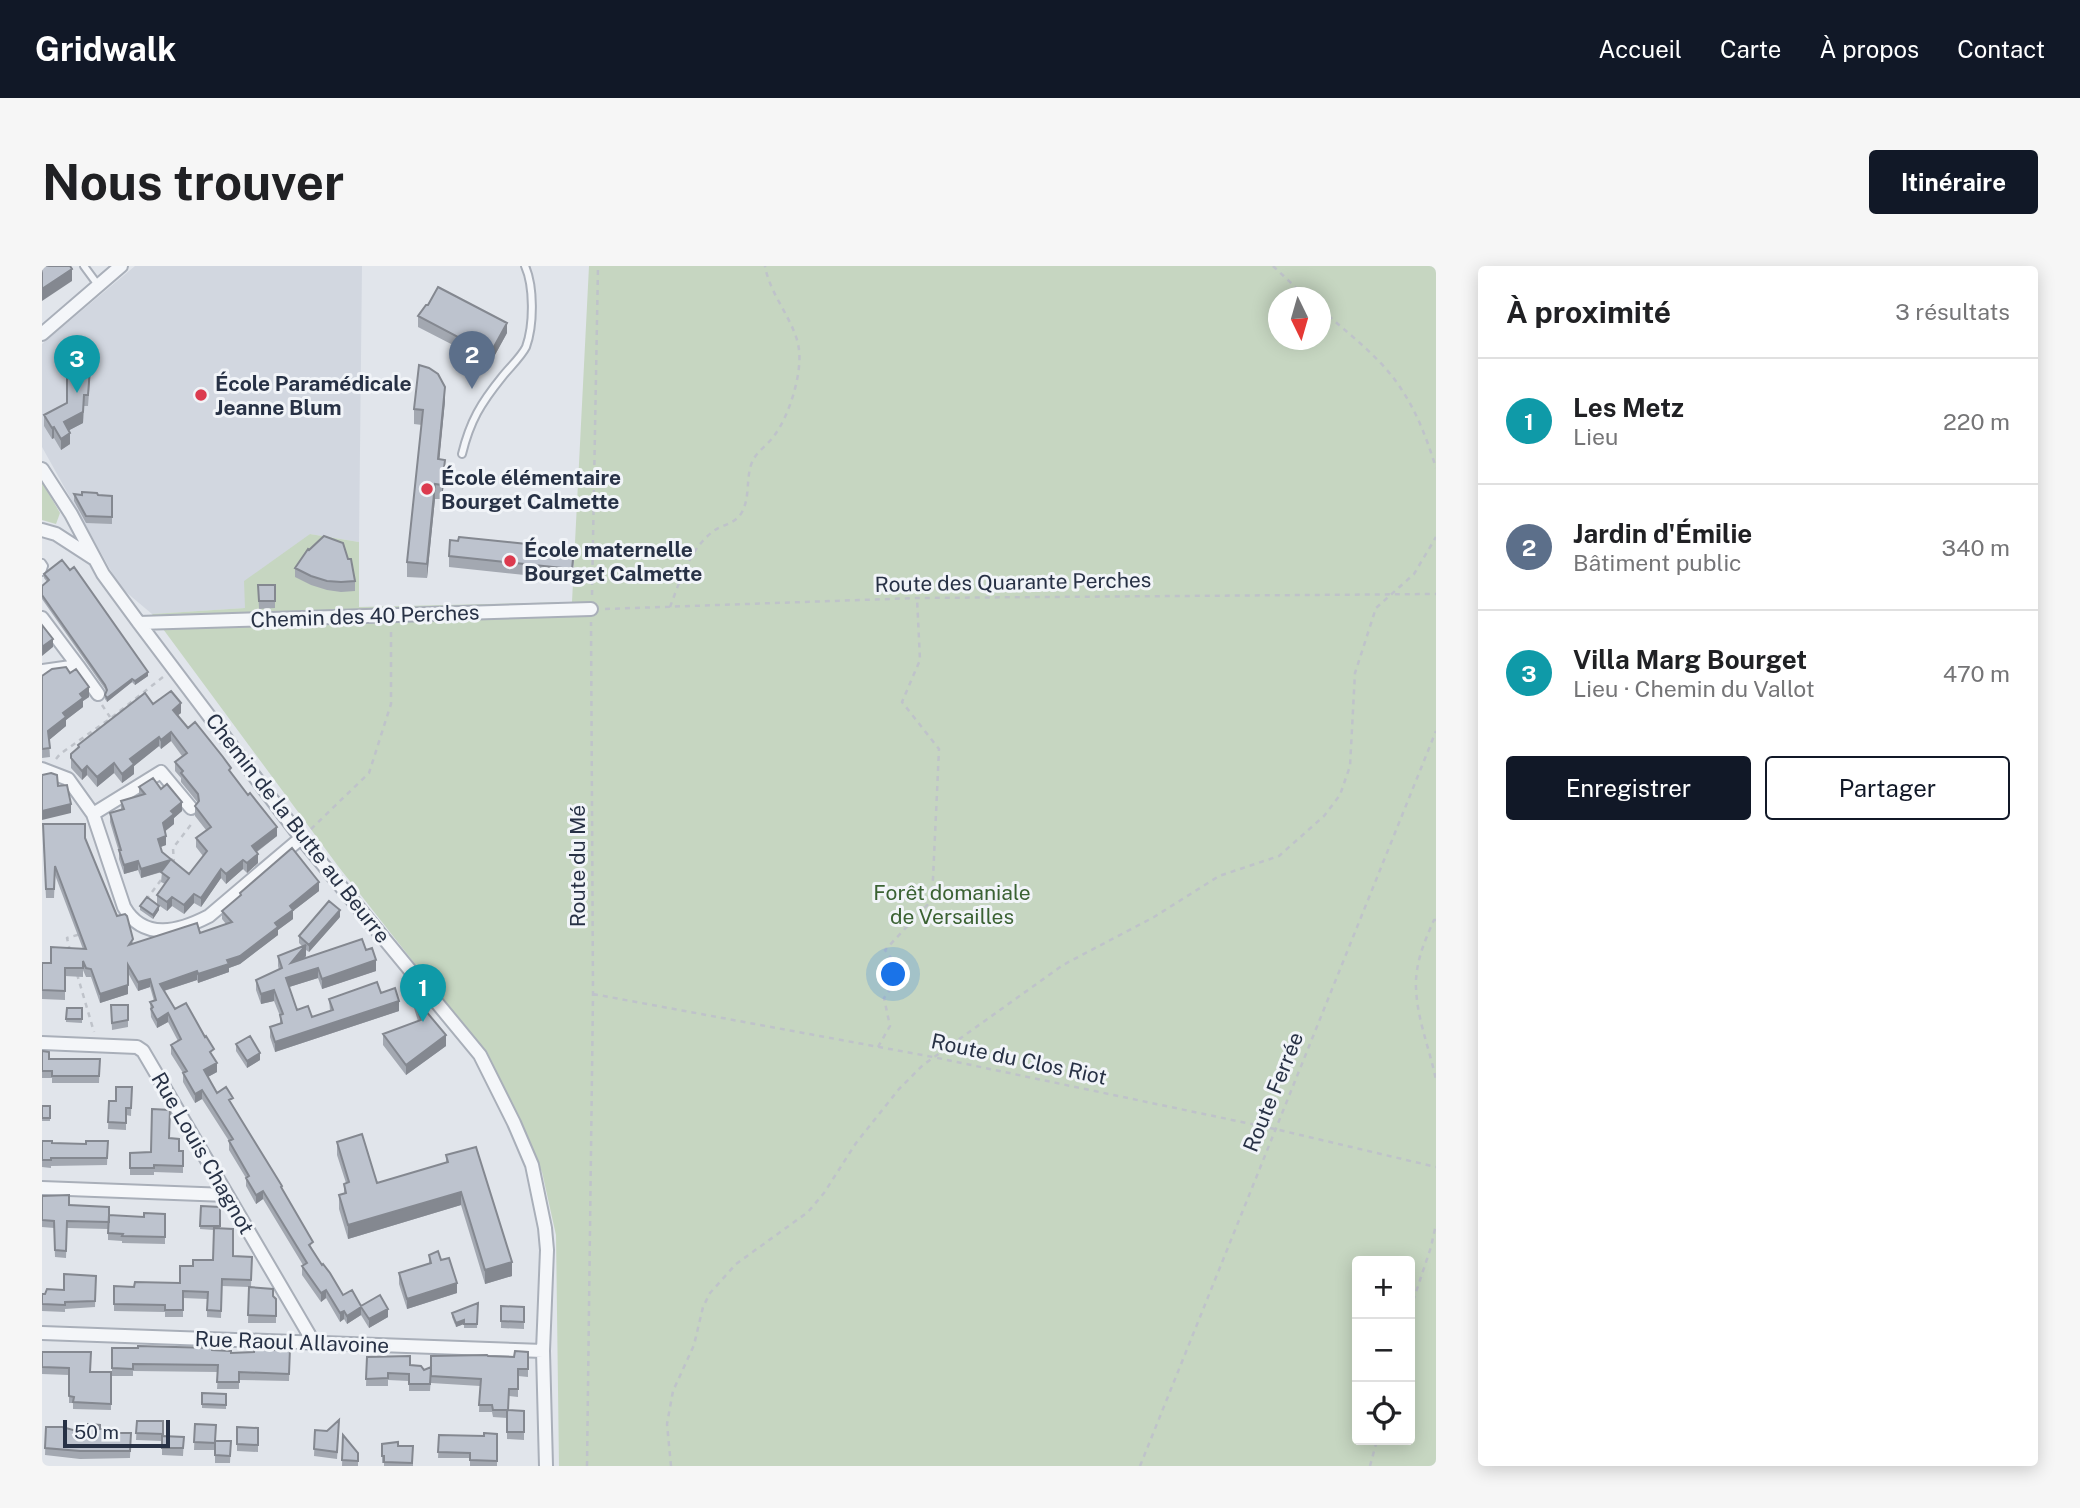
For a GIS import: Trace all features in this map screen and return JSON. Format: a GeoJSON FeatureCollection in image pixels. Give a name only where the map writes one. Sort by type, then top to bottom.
{"type":"FeatureCollection","features":[{"type":"Feature","properties":{"kind":"street"},"geometry":{"type":"LineString","coordinates":[[42,334],[121,266]]}},
{"type":"Feature","properties":{"kind":"street","name":"Chemin de la Butte au Beurre"},"geometry":{"type":"LineString","coordinates":[[42,468],[71,514],[94,559],[139,623],[301,838],[480,1055],[532,1165],[545,1228],[547,1250],[542,1352],[546,1466]]}},
{"type":"Feature","properties":{"kind":"street"},"geometry":{"type":"LineString","coordinates":[[56,534],[71,514]]}},
{"type":"Feature","properties":{"kind":"street","name":"Chemin de la Butte au Beurre"},"geometry":{"type":"LineString","coordinates":[[42,530],[56,534],[94,559]]}},
{"type":"Feature","properties":{"kind":"street","name":"Chemin des 40 Perches"},"geometry":{"type":"LineString","coordinates":[[139,623],[591,609]]}},
{"type":"Feature","properties":{"kind":"street"},"geometry":{"type":"LineString","coordinates":[[42,618],[98,694]]}},
{"type":"Feature","properties":{"kind":"street"},"geometry":{"type":"LineString","coordinates":[[42,671],[78,666]]}},
{"type":"Feature","properties":{"kind":"street"},"geometry":{"type":"LineString","coordinates":[[48,771],[68,779],[93,814],[124,907],[131,919],[154,931],[193,925],[209,916],[301,838]]}},
{"type":"Feature","properties":{"kind":"street"},"geometry":{"type":"LineString","coordinates":[[93,814],[162,772],[191,808]]}},
{"type":"Feature","properties":{"kind":"street","name":"Rue Louis Chagnot"},"geometry":{"type":"LineString","coordinates":[[42,1043],[137,1047],[143,1051],[314,1343]]}},
{"type":"Feature","properties":{"kind":"street"},"geometry":{"type":"LineString","coordinates":[[42,1188],[227,1195]]}},
{"type":"Feature","properties":{"kind":"street","name":"Rue Raoul Allavoine"},"geometry":{"type":"LineString","coordinates":[[42,1333],[542,1352]]}},
{"type":"Feature","properties":{"kind":"lane"},"geometry":{"type":"LineString","coordinates":[[84,266],[98,285]]}},
{"type":"Feature","properties":{"kind":"lane"},"geometry":{"type":"LineString","coordinates":[[462,454],[468,429],[485,397],[525,348],[532,311],[530,279],[525,266]]}},
{"type":"Feature","properties":{"kind":"lane"},"geometry":{"type":"LineString","coordinates":[[42,564],[42,572]]}},
{"type":"Feature","properties":{"kind":"path","name":"Route du Mé"},"geometry":{"type":"LineString","coordinates":[[587,1466],[593,994],[591,609],[598,266]]}},
{"type":"Feature","properties":{"kind":"path"},"geometry":{"type":"LineString","coordinates":[[670,607],[697,547],[713,531],[735,520],[741,513],[746,501],[751,464],[756,454],[774,438],[798,380],[799,350],[796,339],[769,283],[765,266]]}},
{"type":"Feature","properties":{"kind":"path"},"geometry":{"type":"LineString","coordinates":[[1273,266],[1295,287]]}},
{"type":"Feature","properties":{"kind":"path"},"geometry":{"type":"LineString","coordinates":[[1331,318],[1376,358],[1394,379],[1426,435],[1436,468]]}},
{"type":"Feature","properties":{"kind":"path"},"geometry":{"type":"LineString","coordinates":[[671,1466],[667,1424],[673,1391],[694,1345],[703,1307],[710,1293],[736,1264],[808,1212],[824,1193],[856,1143],[899,1089],[923,1065],[1063,965],[1154,917],[1219,876],[1279,856],[1324,816],[1340,795],[1350,766],[1355,673],[1376,608],[1414,573],[1436,537]]}},
{"type":"Feature","properties":{"kind":"path","name":"Route des Quarante Perches"},"geometry":{"type":"LineString","coordinates":[[591,609],[917,598],[1436,594]]}},
{"type":"Feature","properties":{"kind":"path"},"geometry":{"type":"LineString","coordinates":[[878,1047],[890,1026],[884,998],[902,973],[885,950],[932,900],[939,749],[902,702],[920,660],[917,598]]}},
{"type":"Feature","properties":{"kind":"path"},"geometry":{"type":"LineString","coordinates":[[301,838],[369,773],[391,704],[390,615]]}},
{"type":"Feature","properties":{"kind":"path"},"geometry":{"type":"LineString","coordinates":[[48,771],[60,754],[174,668]]}},
{"type":"Feature","properties":{"kind":"path"},"geometry":{"type":"LineString","coordinates":[[104,730],[113,720],[111,718]]}},
{"type":"Feature","properties":{"kind":"path","name":"Route Ferrée"},"geometry":{"type":"LineString","coordinates":[[1140,1466],[1436,731]]}},
{"type":"Feature","properties":{"kind":"path"},"geometry":{"type":"LineString","coordinates":[[145,900],[176,862],[173,848],[193,823],[191,808]]}},
{"type":"Feature","properties":{"kind":"path"},"geometry":{"type":"LineString","coordinates":[[1435,918],[1419,958],[1416,989],[1436,1080]]}},
{"type":"Feature","properties":{"kind":"path"},"geometry":{"type":"LineString","coordinates":[[71,951],[67,938],[88,931]]}},
{"type":"Feature","properties":{"kind":"path"},"geometry":{"type":"LineString","coordinates":[[74,965],[97,1045]]}},
{"type":"Feature","properties":{"kind":"path","name":"Route du Clos Riot"},"geometry":{"type":"LineString","coordinates":[[593,994],[933,1057],[1275,1129],[1436,1167]]}},
{"type":"Feature","properties":{"kind":"path"},"geometry":{"type":"LineString","coordinates":[[1415,1295],[1436,1224]]}},
{"type":"Feature","properties":{"kind":"path"},"geometry":{"type":"LineString","coordinates":[[1370,1466],[1376,1445]]}},
{"type":"Feature","properties":{"kind":"shaded area","name":"École Paramédicale Jeanne Blum"},"geometry":{"type":"Polygon","coordinates":[[[135,266],[362,266],[359,542],[310,534],[246,608],[152,614],[120,587],[42,447],[42,344],[135,266]]]}},
{"type":"Feature","properties":{"kind":"green space","name":"Forêt domaniale de Versailles"},"geometry":{"type":"Polygon","coordinates":[[[589,266],[1436,266],[1436,1466],[559,1466],[556,1235],[542,1172],[485,1053],[338,866],[152,614],[245,608],[244,581],[310,534],[359,542],[359,607],[572,602],[589,266]]]}},
{"type":"Feature","properties":{"kind":"green space"},"geometry":{"type":"Polygon","coordinates":[[[42,482],[60,513],[56,524],[42,520],[42,482]]]}},
{"type":"Feature","properties":{"kind":"building"},"geometry":{"type":"Polygon","coordinates":[[[42,266],[70,266],[72,269],[42,289],[42,266]]]}},
{"type":"Feature","properties":{"kind":"building"},"geometry":{"type":"Polygon","coordinates":[[[438,287],[507,323],[490,354],[418,316],[438,287]]]}},
{"type":"Feature","properties":{"kind":"building"},"geometry":{"type":"Polygon","coordinates":[[[73,350],[84,350],[84,355],[91,355],[88,395],[84,395],[83,412],[64,422],[70,433],[61,439],[44,415],[67,403],[67,354],[73,355],[73,350]]]}},
{"type":"Feature","properties":{"kind":"building"},"geometry":{"type":"Polygon","coordinates":[[[419,365],[438,374],[445,387],[438,459],[445,460],[442,485],[435,484],[427,564],[407,562],[423,410],[414,409],[419,365]]]}},
{"type":"Feature","properties":{"kind":"building"},"geometry":{"type":"Polygon","coordinates":[[[82,492],[112,496],[112,517],[86,516],[74,494],[82,495],[82,492]]]}},
{"type":"Feature","properties":{"kind":"building"},"geometry":{"type":"Polygon","coordinates":[[[324,536],[343,543],[348,559],[351,559],[355,581],[327,581],[295,568],[308,549],[324,536]]]}},
{"type":"Feature","properties":{"kind":"building"},"geometry":{"type":"Polygon","coordinates":[[[459,537],[574,549],[572,569],[449,556],[450,540],[458,541],[459,537]]]}},
{"type":"Feature","properties":{"kind":"building"},"geometry":{"type":"Polygon","coordinates":[[[62,560],[70,570],[74,567],[148,672],[135,681],[132,679],[107,698],[105,685],[42,595],[42,586],[49,580],[44,574],[62,560]]]}},
{"type":"Feature","properties":{"kind":"building"},"geometry":{"type":"Polygon","coordinates":[[[258,585],[275,585],[275,601],[259,601],[258,585]]]}},
{"type":"Feature","properties":{"kind":"building"},"geometry":{"type":"Polygon","coordinates":[[[42,625],[53,639],[42,647],[42,625]]]}},
{"type":"Feature","properties":{"kind":"building"},"geometry":{"type":"Polygon","coordinates":[[[66,667],[70,673],[76,669],[89,687],[80,694],[83,698],[63,713],[66,717],[48,731],[50,748],[42,749],[42,676],[52,669],[66,667]]]}},
{"type":"Feature","properties":{"kind":"building"},"geometry":{"type":"Polygon","coordinates":[[[171,691],[181,703],[173,710],[188,728],[195,722],[231,768],[229,770],[248,795],[250,793],[277,827],[252,846],[258,854],[247,863],[243,860],[226,874],[221,869],[201,898],[194,894],[184,905],[172,897],[167,902],[157,895],[169,878],[161,872],[170,860],[141,869],[138,861],[124,865],[110,813],[124,809],[121,801],[145,794],[139,787],[153,778],[161,789],[167,784],[182,802],[171,811],[174,814],[163,823],[166,836],[158,839],[162,852],[189,874],[207,851],[196,838],[211,827],[195,806],[199,801],[198,794],[175,762],[187,753],[171,732],[161,740],[159,737],[130,759],[134,764],[122,774],[114,763],[97,777],[87,766],[82,771],[71,758],[78,745],[145,693],[153,704],[171,691]]]}},
{"type":"Feature","properties":{"kind":"building"},"geometry":{"type":"Polygon","coordinates":[[[42,775],[57,775],[58,786],[67,785],[71,804],[42,811],[42,775]]]}},
{"type":"Feature","properties":{"kind":"building"},"geometry":{"type":"Polygon","coordinates":[[[43,824],[85,824],[85,838],[117,916],[127,916],[133,939],[129,945],[197,923],[200,933],[232,922],[222,911],[292,848],[319,882],[290,906],[293,910],[275,923],[278,927],[240,956],[227,960],[229,964],[198,974],[197,971],[160,984],[175,1009],[186,1003],[214,1049],[210,1052],[217,1063],[204,1070],[217,1093],[226,1087],[233,1098],[229,1100],[313,1242],[309,1245],[343,1295],[352,1290],[361,1306],[380,1295],[388,1309],[369,1319],[361,1307],[347,1316],[344,1311],[340,1313],[326,1290],[321,1293],[302,1266],[307,1263],[263,1191],[256,1195],[246,1178],[249,1176],[229,1141],[233,1139],[202,1090],[195,1094],[183,1073],[187,1071],[171,1045],[181,1039],[168,1013],[157,1020],[151,1009],[153,1007],[150,1002],[156,1000],[150,979],[138,982],[128,965],[128,985],[100,994],[91,969],[86,968],[83,961],[83,968],[65,968],[65,991],[42,990],[42,963],[51,963],[51,947],[86,949],[55,866],[54,889],[46,889],[43,824]]]}},
{"type":"Feature","properties":{"kind":"building"},"geometry":{"type":"Polygon","coordinates":[[[147,897],[159,906],[153,915],[140,906],[147,897]]]}},
{"type":"Feature","properties":{"kind":"building"},"geometry":{"type":"Polygon","coordinates":[[[329,901],[340,910],[309,945],[299,936],[329,901]]]}},
{"type":"Feature","properties":{"kind":"building"},"geometry":{"type":"Polygon","coordinates":[[[362,939],[366,950],[372,948],[376,960],[322,979],[318,968],[286,978],[297,1010],[308,1006],[312,1017],[333,1010],[329,999],[377,982],[381,993],[395,988],[399,1001],[275,1042],[270,1027],[282,1023],[280,1015],[283,1014],[274,990],[261,994],[256,980],[282,968],[278,956],[306,945],[291,963],[362,939]]]}},
{"type":"Feature","properties":{"kind":"building"},"geometry":{"type":"Polygon","coordinates":[[[414,997],[446,1035],[406,1065],[383,1034],[421,1020],[414,997]]]}},
{"type":"Feature","properties":{"kind":"building"},"geometry":{"type":"Polygon","coordinates":[[[111,1005],[128,1005],[128,1020],[112,1023],[111,1005]]]}},
{"type":"Feature","properties":{"kind":"building"},"geometry":{"type":"Polygon","coordinates":[[[67,1008],[82,1008],[82,1019],[66,1019],[67,1008]]]}},
{"type":"Feature","properties":{"kind":"building"},"geometry":{"type":"Polygon","coordinates":[[[250,1036],[260,1053],[247,1061],[236,1044],[250,1036]]]}},
{"type":"Feature","properties":{"kind":"building"},"geometry":{"type":"Polygon","coordinates":[[[42,1051],[49,1052],[49,1059],[100,1059],[99,1076],[52,1076],[52,1071],[42,1071],[42,1051]]]}},
{"type":"Feature","properties":{"kind":"building"},"geometry":{"type":"Polygon","coordinates":[[[116,1087],[132,1087],[131,1108],[126,1108],[126,1123],[108,1122],[109,1101],[116,1101],[116,1087]]]}},
{"type":"Feature","properties":{"kind":"building"},"geometry":{"type":"Polygon","coordinates":[[[42,1106],[50,1106],[50,1118],[42,1118],[42,1106]]]}},
{"type":"Feature","properties":{"kind":"building"},"geometry":{"type":"Polygon","coordinates":[[[152,1109],[170,1110],[169,1138],[179,1139],[179,1151],[183,1151],[183,1166],[130,1168],[130,1153],[151,1152],[152,1109]]]}},
{"type":"Feature","properties":{"kind":"building"},"geometry":{"type":"Polygon","coordinates":[[[362,1134],[377,1183],[448,1162],[446,1155],[476,1147],[512,1262],[485,1270],[461,1192],[348,1225],[339,1195],[346,1193],[344,1184],[349,1182],[337,1142],[362,1134]]]}},
{"type":"Feature","properties":{"kind":"building"},"geometry":{"type":"Polygon","coordinates":[[[42,1141],[86,1144],[86,1141],[108,1141],[107,1158],[42,1160],[42,1141]]]}},
{"type":"Feature","properties":{"kind":"building"},"geometry":{"type":"Polygon","coordinates":[[[69,1195],[69,1205],[109,1207],[109,1222],[67,1221],[66,1251],[55,1250],[54,1221],[42,1220],[42,1196],[69,1195]]]}},
{"type":"Feature","properties":{"kind":"building"},"geometry":{"type":"Polygon","coordinates":[[[201,1206],[220,1207],[220,1226],[200,1226],[201,1206]]]}},
{"type":"Feature","properties":{"kind":"building"},"geometry":{"type":"Polygon","coordinates":[[[144,1213],[165,1214],[165,1237],[108,1233],[109,1215],[144,1217],[144,1213]]]}},
{"type":"Feature","properties":{"kind":"building"},"geometry":{"type":"Polygon","coordinates":[[[214,1228],[233,1229],[233,1256],[252,1257],[251,1280],[222,1279],[221,1311],[207,1310],[208,1292],[183,1291],[183,1310],[165,1310],[165,1305],[114,1304],[114,1286],[134,1287],[135,1282],[180,1283],[180,1266],[193,1266],[193,1260],[213,1260],[214,1228]]]}},
{"type":"Feature","properties":{"kind":"building"},"geometry":{"type":"Polygon","coordinates":[[[438,1251],[441,1260],[449,1258],[457,1283],[407,1299],[399,1273],[431,1263],[429,1255],[438,1251]]]}},
{"type":"Feature","properties":{"kind":"building"},"geometry":{"type":"Polygon","coordinates":[[[64,1274],[96,1276],[95,1301],[65,1302],[65,1305],[42,1304],[42,1294],[45,1294],[47,1289],[64,1290],[64,1274]]]}},
{"type":"Feature","properties":{"kind":"building"},"geometry":{"type":"Polygon","coordinates":[[[249,1287],[273,1289],[276,1316],[248,1315],[249,1287]]]}},
{"type":"Feature","properties":{"kind":"building"},"geometry":{"type":"Polygon","coordinates":[[[478,1303],[477,1324],[464,1324],[464,1320],[456,1323],[452,1313],[478,1303]]]}},
{"type":"Feature","properties":{"kind":"building"},"geometry":{"type":"Polygon","coordinates":[[[501,1306],[524,1307],[524,1322],[501,1321],[501,1306]]]}},
{"type":"Feature","properties":{"kind":"building"},"geometry":{"type":"Polygon","coordinates":[[[112,1348],[212,1348],[231,1353],[254,1352],[254,1348],[290,1348],[289,1374],[239,1372],[239,1382],[217,1382],[218,1365],[133,1364],[133,1369],[112,1368],[112,1348]]]}},
{"type":"Feature","properties":{"kind":"building"},"geometry":{"type":"Polygon","coordinates":[[[515,1351],[528,1352],[528,1369],[518,1369],[518,1389],[509,1389],[508,1410],[524,1411],[524,1432],[507,1432],[507,1410],[493,1410],[492,1405],[479,1405],[481,1379],[431,1376],[431,1356],[514,1357],[515,1351]]]}},
{"type":"Feature","properties":{"kind":"building"},"geometry":{"type":"Polygon","coordinates":[[[42,1352],[91,1352],[90,1372],[111,1372],[111,1404],[73,1402],[74,1397],[69,1396],[69,1368],[42,1367],[42,1352]]]}},
{"type":"Feature","properties":{"kind":"building"},"geometry":{"type":"Polygon","coordinates":[[[410,1356],[410,1365],[421,1366],[424,1370],[431,1367],[430,1384],[409,1384],[409,1374],[388,1373],[388,1378],[366,1379],[367,1357],[410,1356]]]}},
{"type":"Feature","properties":{"kind":"building"},"geometry":{"type":"Polygon","coordinates":[[[202,1393],[226,1394],[226,1405],[202,1404],[202,1393]]]}},
{"type":"Feature","properties":{"kind":"building"},"geometry":{"type":"Polygon","coordinates":[[[339,1420],[337,1452],[314,1449],[315,1430],[327,1431],[339,1420]]]}},
{"type":"Feature","properties":{"kind":"building"},"geometry":{"type":"Polygon","coordinates":[[[137,1421],[163,1421],[163,1434],[136,1433],[137,1421]]]}},
{"type":"Feature","properties":{"kind":"building"},"geometry":{"type":"Polygon","coordinates":[[[88,1424],[100,1425],[100,1429],[109,1429],[109,1433],[131,1433],[130,1451],[45,1448],[46,1427],[62,1427],[88,1434],[88,1424]]]}},
{"type":"Feature","properties":{"kind":"building"},"geometry":{"type":"Polygon","coordinates":[[[195,1424],[216,1425],[215,1441],[231,1441],[230,1456],[215,1455],[215,1443],[194,1442],[195,1424]]]}},
{"type":"Feature","properties":{"kind":"building"},"geometry":{"type":"Polygon","coordinates":[[[237,1427],[258,1428],[258,1445],[237,1444],[237,1427]]]}},
{"type":"Feature","properties":{"kind":"building"},"geometry":{"type":"Polygon","coordinates":[[[484,1433],[497,1434],[497,1461],[470,1460],[470,1453],[438,1452],[439,1435],[484,1436],[484,1433]]]}},
{"type":"Feature","properties":{"kind":"building"},"geometry":{"type":"Polygon","coordinates":[[[343,1435],[358,1453],[358,1461],[342,1460],[343,1435]]]}},
{"type":"Feature","properties":{"kind":"building"},"geometry":{"type":"Polygon","coordinates":[[[162,1436],[184,1437],[183,1448],[162,1448],[162,1436]]]}},
{"type":"Feature","properties":{"kind":"building"},"geometry":{"type":"Polygon","coordinates":[[[398,1442],[398,1446],[413,1446],[412,1463],[384,1462],[382,1444],[398,1442]]]}},
{"type":"Feature","properties":{"kind":"place","name":"Jardin d'Émilie"},"geometry":{"type":"Point","coordinates":[472,389]}},
{"type":"Feature","properties":{"kind":"place","name":"Villa Marg Bourget"},"geometry":{"type":"Point","coordinates":[77,393]}},
{"type":"Feature","properties":{"kind":"place","name":"École Paramédicale Jeanne Blum"},"geometry":{"type":"Point","coordinates":[201,395]}},
{"type":"Feature","properties":{"kind":"place","name":"École élémentaire Bourget Calmette"},"geometry":{"type":"Point","coordinates":[427,489]}},
{"type":"Feature","properties":{"kind":"place","name":"École maternelle Bourget Calmette"},"geometry":{"type":"Point","coordinates":[510,561]}},
{"type":"Feature","properties":{"kind":"place","name":"Les Metz"},"geometry":{"type":"Point","coordinates":[423,1022]}}]}
